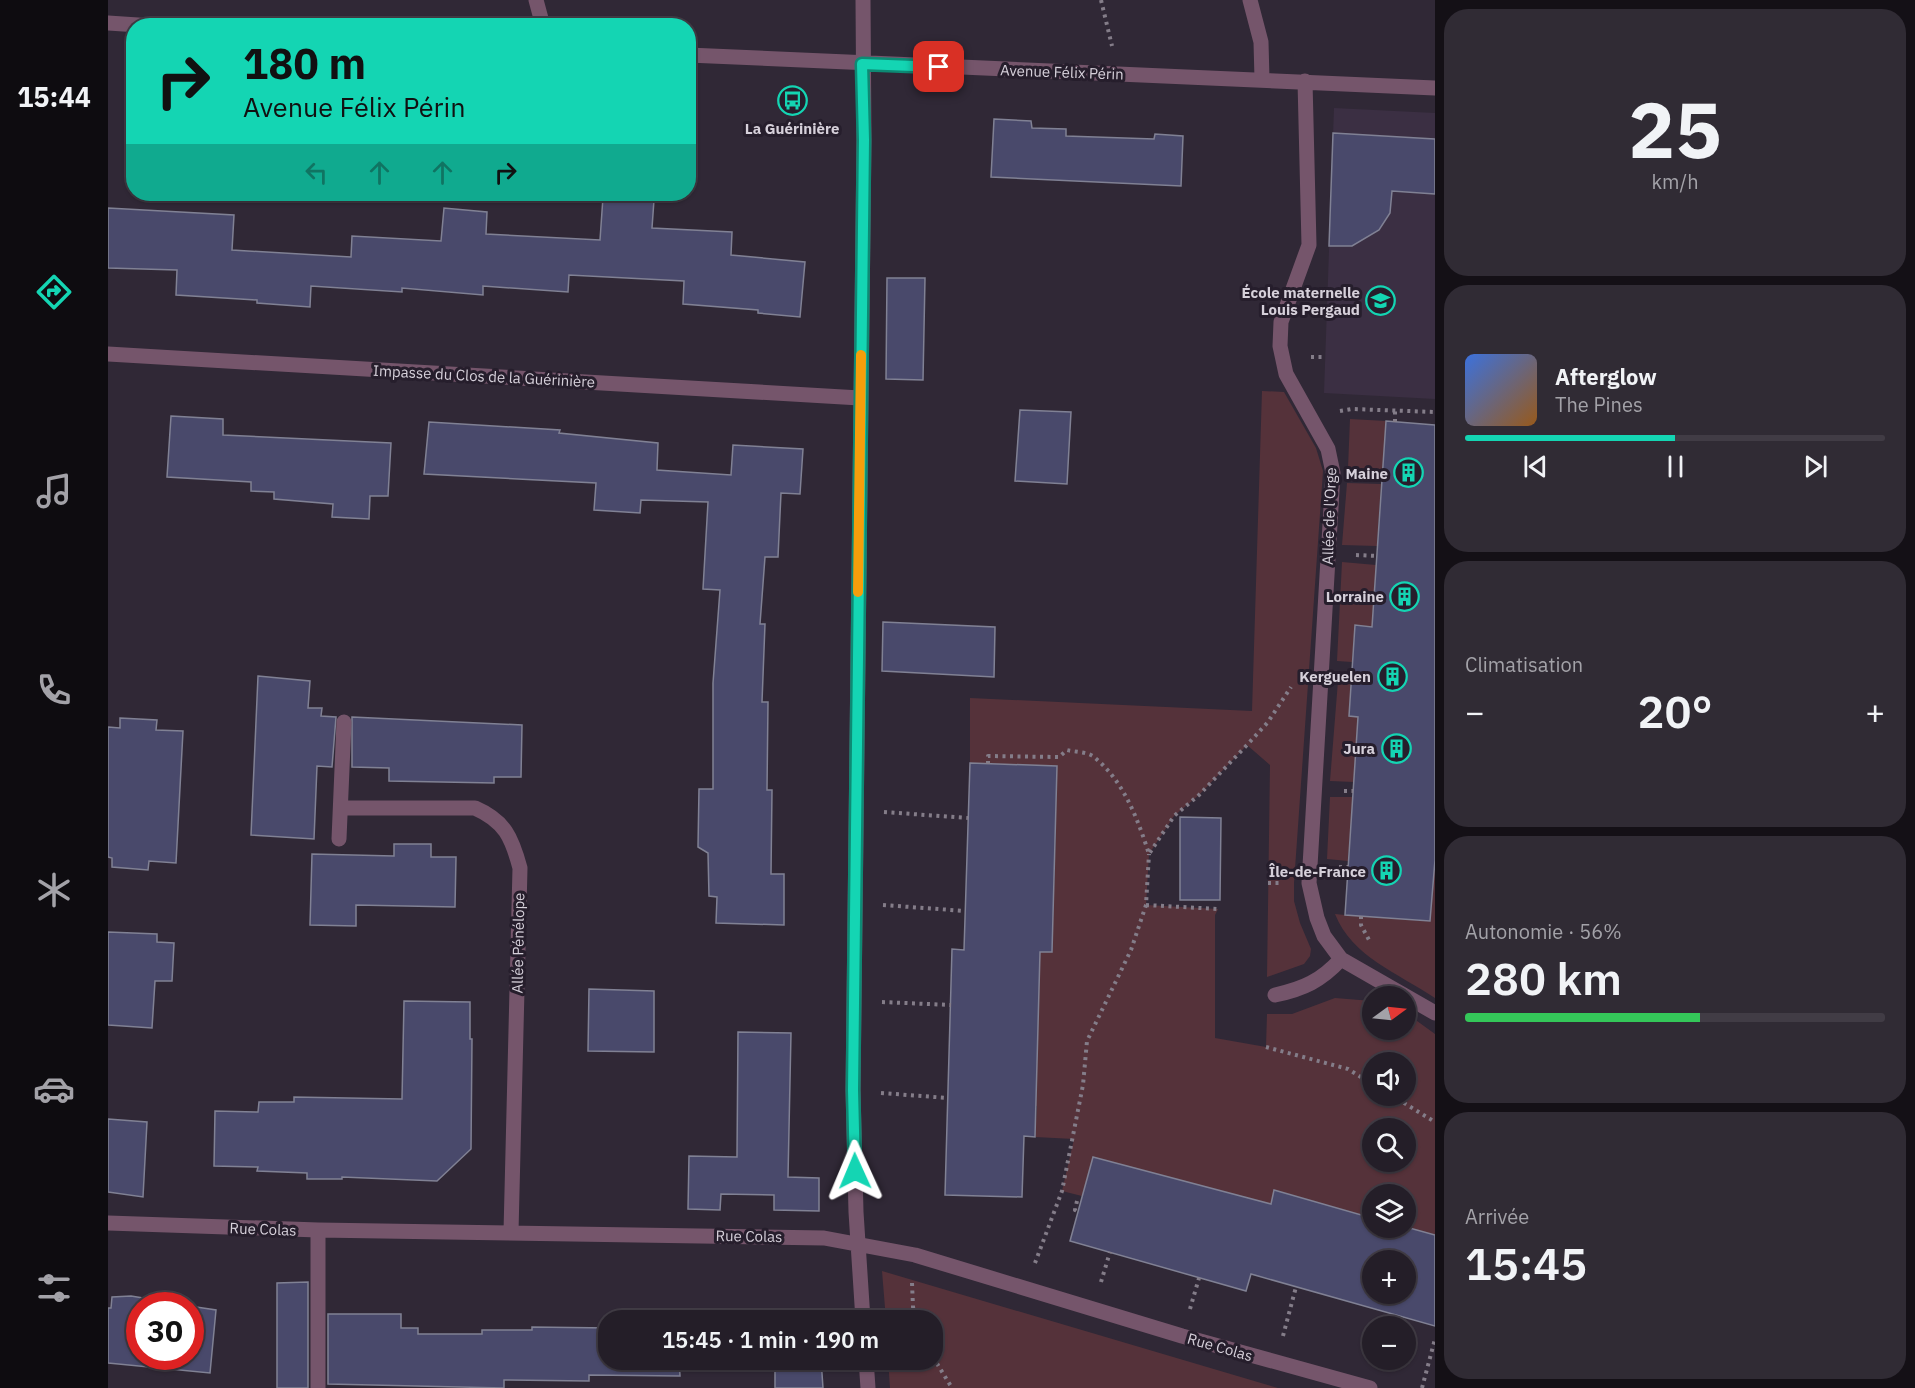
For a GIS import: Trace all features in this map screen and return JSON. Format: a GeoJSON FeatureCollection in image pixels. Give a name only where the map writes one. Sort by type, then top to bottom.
{"type":"FeatureCollection","features":[{"type":"Feature","properties":{"kind":"street"},"geometry":{"type":"LineString","coordinates":[[536,0],[541,18]]}},
{"type":"Feature","properties":{"kind":"street"},"geometry":{"type":"LineString","coordinates":[[862,1310],[853,1090],[864,140],[863,0]]}},
{"type":"Feature","properties":{"kind":"street"},"geometry":{"type":"LineString","coordinates":[[1250,0],[1261,42],[1262,79]]}},
{"type":"Feature","properties":{"kind":"street"},"geometry":{"type":"LineString","coordinates":[[108,23],[126,24]]}},
{"type":"Feature","properties":{"kind":"street","name":"Avenue Félix Périn"},"geometry":{"type":"LineString","coordinates":[[696,55],[1435,88]]}},
{"type":"Feature","properties":{"kind":"street","name":"Allée de l'Orge"},"geometry":{"type":"LineString","coordinates":[[1305,81],[1309,245],[1281,322],[1280,345],[1286,374],[1328,449],[1334,473],[1309,883],[1317,918],[1324,936],[1341,959],[1435,1013]]}},
{"type":"Feature","properties":{"kind":"street","name":"Impasse du Clos de la Guérinière"},"geometry":{"type":"LineString","coordinates":[[108,354],[860,398]]}},
{"type":"Feature","properties":{"kind":"street"},"geometry":{"type":"LineString","coordinates":[[339,839],[344,722]]}},
{"type":"Feature","properties":{"kind":"street","name":"Allée Pénélope"},"geometry":{"type":"LineString","coordinates":[[342,808],[475,808],[492,816],[513,840],[520,868],[512,1232]]}},
{"type":"Feature","properties":{"kind":"street"},"geometry":{"type":"LineString","coordinates":[[1275,996],[1303,989],[1326,976],[1341,959]]}},
{"type":"Feature","properties":{"kind":"street","name":"Rue Colas"},"geometry":{"type":"LineString","coordinates":[[108,1223],[318,1230],[824,1238],[858,1242],[915,1255],[1274,1362],[1370,1388]]}},
{"type":"Feature","properties":{"kind":"street"},"geometry":{"type":"LineString","coordinates":[[318,1230],[318,1388]]}},
{"type":"Feature","properties":{"kind":"street"},"geometry":{"type":"LineString","coordinates":[[867,1370],[868,1388]]}},
{"type":"Feature","properties":{"kind":"path"},"geometry":{"type":"LineString","coordinates":[[1101,0],[1118,74]]}},
{"type":"Feature","properties":{"kind":"path"},"geometry":{"type":"LineString","coordinates":[[1352,409],[1435,412]]}},
{"type":"Feature","properties":{"kind":"path"},"geometry":{"type":"LineString","coordinates":[[1395,411],[1395,422]]}},
{"type":"Feature","properties":{"kind":"path"},"geometry":{"type":"LineString","coordinates":[[1149,854],[1174,816],[1199,795],[1247,745],[1297,680],[1309,671],[1321,670]]}},
{"type":"Feature","properties":{"kind":"path"},"geometry":{"type":"LineString","coordinates":[[988,764],[988,756],[1059,757],[1067,750],[1093,756],[1114,780],[1137,815],[1149,854],[1146,905],[1131,950],[1087,1041],[1083,1085],[1062,1191],[1027,1289]]}},
{"type":"Feature","properties":{"kind":"path"},"geometry":{"type":"LineString","coordinates":[[856,810],[968,818]]}},
{"type":"Feature","properties":{"kind":"path"},"geometry":{"type":"LineString","coordinates":[[855,903],[965,911]]}},
{"type":"Feature","properties":{"kind":"path"},"geometry":{"type":"LineString","coordinates":[[1146,905],[1218,909]]}},
{"type":"Feature","properties":{"kind":"path"},"geometry":{"type":"LineString","coordinates":[[854,1001],[951,1005]]}},
{"type":"Feature","properties":{"kind":"path"},"geometry":{"type":"LineString","coordinates":[[1266,1047],[1348,1069],[1362,1078]]}},
{"type":"Feature","properties":{"kind":"path"},"geometry":{"type":"LineString","coordinates":[[853,1090],[948,1098]]}},
{"type":"Feature","properties":{"kind":"path"},"geometry":{"type":"LineString","coordinates":[[1409,1106],[1435,1122]]}},
{"type":"Feature","properties":{"kind":"path"},"geometry":{"type":"LineString","coordinates":[[1077,1201],[1075,1210],[1078,1210]]}},
{"type":"Feature","properties":{"kind":"path"},"geometry":{"type":"LineString","coordinates":[[914,1310],[912,1280],[915,1255]]}},
{"type":"Feature","properties":{"kind":"path"},"geometry":{"type":"LineString","coordinates":[[1188,1314],[1199,1278]]}},
{"type":"Feature","properties":{"kind":"path"},"geometry":{"type":"LineString","coordinates":[[1274,1362],[1296,1287]]}},
{"type":"Feature","properties":{"kind":"path"},"geometry":{"type":"LineString","coordinates":[[1422,1388],[1435,1339]]}},
{"type":"Feature","properties":{"kind":"path"},"geometry":{"type":"LineString","coordinates":[[941,1370],[952,1388]]}},
{"type":"Feature","properties":{"kind":"shaded area","name":"École maternelle Louis Pergaud"},"geometry":{"type":"Polygon","coordinates":[[[1334,108],[1435,113],[1435,399],[1324,393],[1334,108]]]}},
{"type":"Feature","properties":{"kind":"shaded area"},"geometry":{"type":"Polygon","coordinates":[[[1262,391],[1284,392],[1316,448],[1323,471],[1294,883],[1294,901],[1311,949],[1310,956],[1304,964],[1267,977],[1270,765],[1247,745],[1199,795],[1174,816],[1149,854],[1146,905],[1218,909],[1215,915],[1215,1038],[1266,1047],[1267,1014],[1292,1014],[1335,998],[1362,1000],[1362,1040],[1416,1040],[1416,1020],[1435,1034],[1435,1235],[1416,1230],[1416,1184],[1362,1184],[1362,1215],[1275,1190],[1271,1204],[1146,1171],[1144,1178],[1123,1165],[1093,1157],[1082,1196],[1062,1191],[1074,1139],[1035,1137],[1037,1106],[1028,1105],[1040,952],[1052,952],[1056,825],[1048,825],[1048,798],[1056,798],[1057,766],[970,763],[970,698],[1252,711],[1262,391]]]}},
{"type":"Feature","properties":{"kind":"shaded area"},"geometry":{"type":"Polygon","coordinates":[[[1350,419],[1386,421],[1383,469],[1348,468],[1350,419]]]}},
{"type":"Feature","properties":{"kind":"shaded area"},"geometry":{"type":"Polygon","coordinates":[[[1347,483],[1381,484],[1377,546],[1342,545],[1347,483]]]}},
{"type":"Feature","properties":{"kind":"shaded area"},"geometry":{"type":"Polygon","coordinates":[[[1342,562],[1376,565],[1372,627],[1355,625],[1352,662],[1337,661],[1342,562]]]}},
{"type":"Feature","properties":{"kind":"shaded area"},"geometry":{"type":"Polygon","coordinates":[[[1338,681],[1351,681],[1349,716],[1358,717],[1354,782],[1330,781],[1338,681]]]}},
{"type":"Feature","properties":{"kind":"shaded area"},"geometry":{"type":"Polygon","coordinates":[[[1330,797],[1353,797],[1348,861],[1327,859],[1330,797]]]}},
{"type":"Feature","properties":{"kind":"shaded area"},"geometry":{"type":"Polygon","coordinates":[[[1435,852],[1435,998],[1364,953],[1343,929],[1335,914],[1345,915],[1435,852]]]}},
{"type":"Feature","properties":{"kind":"shaded area"},"geometry":{"type":"Polygon","coordinates":[[[882,1271],[1278,1388],[890,1388],[889,1370],[943,1370],[943,1310],[885,1310],[882,1271]]]}},
{"type":"Feature","properties":{"kind":"building"},"geometry":{"type":"Polygon","coordinates":[[[994,119],[1031,121],[1032,128],[1066,129],[1066,136],[1154,139],[1155,134],[1183,136],[1181,186],[991,177],[994,119]]]}},
{"type":"Feature","properties":{"kind":"building"},"geometry":{"type":"Polygon","coordinates":[[[1333,133],[1435,139],[1435,194],[1392,191],[1390,213],[1379,230],[1352,246],[1329,246],[1333,133]]]}},
{"type":"Feature","properties":{"kind":"building"},"geometry":{"type":"Polygon","coordinates":[[[603,201],[654,201],[652,228],[732,232],[731,255],[805,262],[800,317],[758,313],[758,310],[683,304],[684,281],[569,275],[568,292],[483,286],[483,295],[402,288],[402,292],[311,286],[310,307],[257,303],[257,300],[176,295],[177,270],[108,268],[108,208],[234,215],[232,250],[351,257],[352,236],[441,241],[444,208],[487,212],[486,234],[600,240],[603,201]]]}},
{"type":"Feature","properties":{"kind":"building"},"geometry":{"type":"Polygon","coordinates":[[[887,278],[925,278],[923,380],[886,379],[887,278]]]}},
{"type":"Feature","properties":{"kind":"building"},"geometry":{"type":"Polygon","coordinates":[[[1020,410],[1071,412],[1067,484],[1015,481],[1020,410]]]}},
{"type":"Feature","properties":{"kind":"building"},"geometry":{"type":"Polygon","coordinates":[[[171,416],[223,419],[223,435],[391,443],[388,496],[370,496],[369,519],[332,517],[333,504],[274,499],[274,492],[251,491],[251,482],[167,477],[171,416]]]}},
{"type":"Feature","properties":{"kind":"building"},"geometry":{"type":"Polygon","coordinates":[[[1386,421],[1435,425],[1435,860],[1430,921],[1345,915],[1358,717],[1349,716],[1355,625],[1372,627],[1386,421]]]}},
{"type":"Feature","properties":{"kind":"building"},"geometry":{"type":"Polygon","coordinates":[[[429,422],[560,430],[559,433],[658,443],[657,470],[731,475],[733,445],[803,449],[800,494],[781,493],[778,557],[765,557],[760,624],[765,624],[762,702],[768,702],[767,790],[772,790],[771,874],[784,874],[784,925],[716,923],[717,897],[709,896],[708,853],[698,847],[699,789],[713,789],[713,683],[720,590],[703,589],[708,502],[641,500],[640,513],[594,510],[596,483],[424,474],[429,422]]]}},
{"type":"Feature","properties":{"kind":"building"},"geometry":{"type":"Polygon","coordinates":[[[883,622],[995,627],[994,677],[882,671],[883,622]]]}},
{"type":"Feature","properties":{"kind":"building"},"geometry":{"type":"Polygon","coordinates":[[[258,676],[310,681],[308,708],[322,708],[321,716],[336,717],[332,767],[317,766],[314,839],[251,835],[258,676]]]}},
{"type":"Feature","properties":{"kind":"building"},"geometry":{"type":"Polygon","coordinates":[[[352,717],[522,725],[521,777],[494,777],[494,783],[389,781],[389,768],[352,767],[352,717]]]}},
{"type":"Feature","properties":{"kind":"building"},"geometry":{"type":"Polygon","coordinates":[[[120,718],[157,720],[156,730],[183,731],[176,863],[149,861],[148,870],[112,867],[112,858],[108,857],[108,727],[120,728],[120,718]]]}},
{"type":"Feature","properties":{"kind":"building"},"geometry":{"type":"Polygon","coordinates":[[[970,763],[1057,766],[1052,952],[1040,952],[1035,1137],[1024,1136],[1022,1197],[945,1195],[952,949],[964,950],[970,763]]]}},
{"type":"Feature","properties":{"kind":"building"},"geometry":{"type":"Polygon","coordinates":[[[1180,817],[1221,818],[1220,900],[1180,900],[1180,817]]]}},
{"type":"Feature","properties":{"kind":"building"},"geometry":{"type":"Polygon","coordinates":[[[394,844],[431,844],[431,857],[456,857],[455,907],[356,905],[356,926],[310,925],[312,854],[394,856],[394,844]]]}},
{"type":"Feature","properties":{"kind":"building"},"geometry":{"type":"Polygon","coordinates":[[[108,932],[157,934],[157,942],[174,943],[172,981],[155,981],[152,1028],[108,1025],[108,932]]]}},
{"type":"Feature","properties":{"kind":"building"},"geometry":{"type":"Polygon","coordinates":[[[589,989],[654,991],[654,1052],[588,1051],[589,989]]]}},
{"type":"Feature","properties":{"kind":"building"},"geometry":{"type":"Polygon","coordinates":[[[404,1001],[470,1002],[471,1149],[437,1181],[342,1177],[342,1179],[307,1179],[307,1173],[257,1171],[258,1167],[214,1166],[215,1111],[258,1112],[259,1102],[294,1102],[294,1097],[402,1099],[404,1001]]]}},
{"type":"Feature","properties":{"kind":"building"},"geometry":{"type":"Polygon","coordinates":[[[738,1032],[791,1033],[788,1177],[819,1178],[819,1211],[774,1210],[774,1195],[721,1194],[720,1210],[688,1209],[689,1156],[737,1157],[738,1032]]]}},
{"type":"Feature","properties":{"kind":"building"},"geometry":{"type":"Polygon","coordinates":[[[108,1119],[147,1122],[143,1197],[108,1192],[108,1119]]]}},
{"type":"Feature","properties":{"kind":"building"},"geometry":{"type":"Polygon","coordinates":[[[1093,1157],[1271,1204],[1274,1190],[1362,1215],[1362,1238],[1416,1238],[1416,1230],[1435,1235],[1435,1326],[1416,1321],[1416,1316],[1400,1316],[1251,1274],[1246,1291],[1070,1241],[1093,1157]]]}},
{"type":"Feature","properties":{"kind":"building"},"geometry":{"type":"Polygon","coordinates":[[[308,1282],[308,1388],[277,1388],[277,1283],[308,1282]]]}},
{"type":"Feature","properties":{"kind":"building"},"geometry":{"type":"Polygon","coordinates":[[[126,1296],[126,1365],[108,1363],[108,1308],[111,1308],[112,1297],[126,1296]]]}},
{"type":"Feature","properties":{"kind":"building"},"geometry":{"type":"Polygon","coordinates":[[[204,1308],[216,1310],[210,1373],[179,1370],[204,1370],[204,1308]]]}},
{"type":"Feature","properties":{"kind":"building"},"geometry":{"type":"Polygon","coordinates":[[[328,1314],[401,1314],[401,1328],[418,1328],[418,1334],[482,1334],[482,1330],[532,1330],[532,1327],[598,1328],[598,1370],[680,1370],[680,1376],[589,1375],[589,1381],[504,1380],[504,1388],[328,1384],[328,1314]]]}},
{"type":"Feature","properties":{"kind":"building"},"geometry":{"type":"Polygon","coordinates":[[[775,1370],[822,1370],[823,1388],[775,1388],[775,1370]]]}},
{"type":"Feature","properties":{"kind":"slow traffic"},"geometry":{"type":"LineString","coordinates":[[858,592],[861,355]]}},
{"type":"Feature","properties":{"kind":"place","name":"La Guérinière"},"geometry":{"type":"Point","coordinates":[792,101]}},
{"type":"Feature","properties":{"kind":"place","name":"École maternelle Louis Pergaud"},"geometry":{"type":"Point","coordinates":[1381,301]}},
{"type":"Feature","properties":{"kind":"place","name":"Maine"},"geometry":{"type":"Point","coordinates":[1409,473]}},
{"type":"Feature","properties":{"kind":"place","name":"Lorraine"},"geometry":{"type":"Point","coordinates":[1405,596]}},
{"type":"Feature","properties":{"kind":"place","name":"Kerguelen"},"geometry":{"type":"Point","coordinates":[1392,676]}},
{"type":"Feature","properties":{"kind":"place","name":"Jura"},"geometry":{"type":"Point","coordinates":[1396,748]}},
{"type":"Feature","properties":{"kind":"place","name":"Île-de-France"},"geometry":{"type":"Point","coordinates":[1387,871]}},
{"type":"Feature","properties":{"kind":"route"},"geometry":{"type":"LineString","coordinates":[[855,1171],[853,1090],[864,140],[862,64],[939,67]]}}]}
